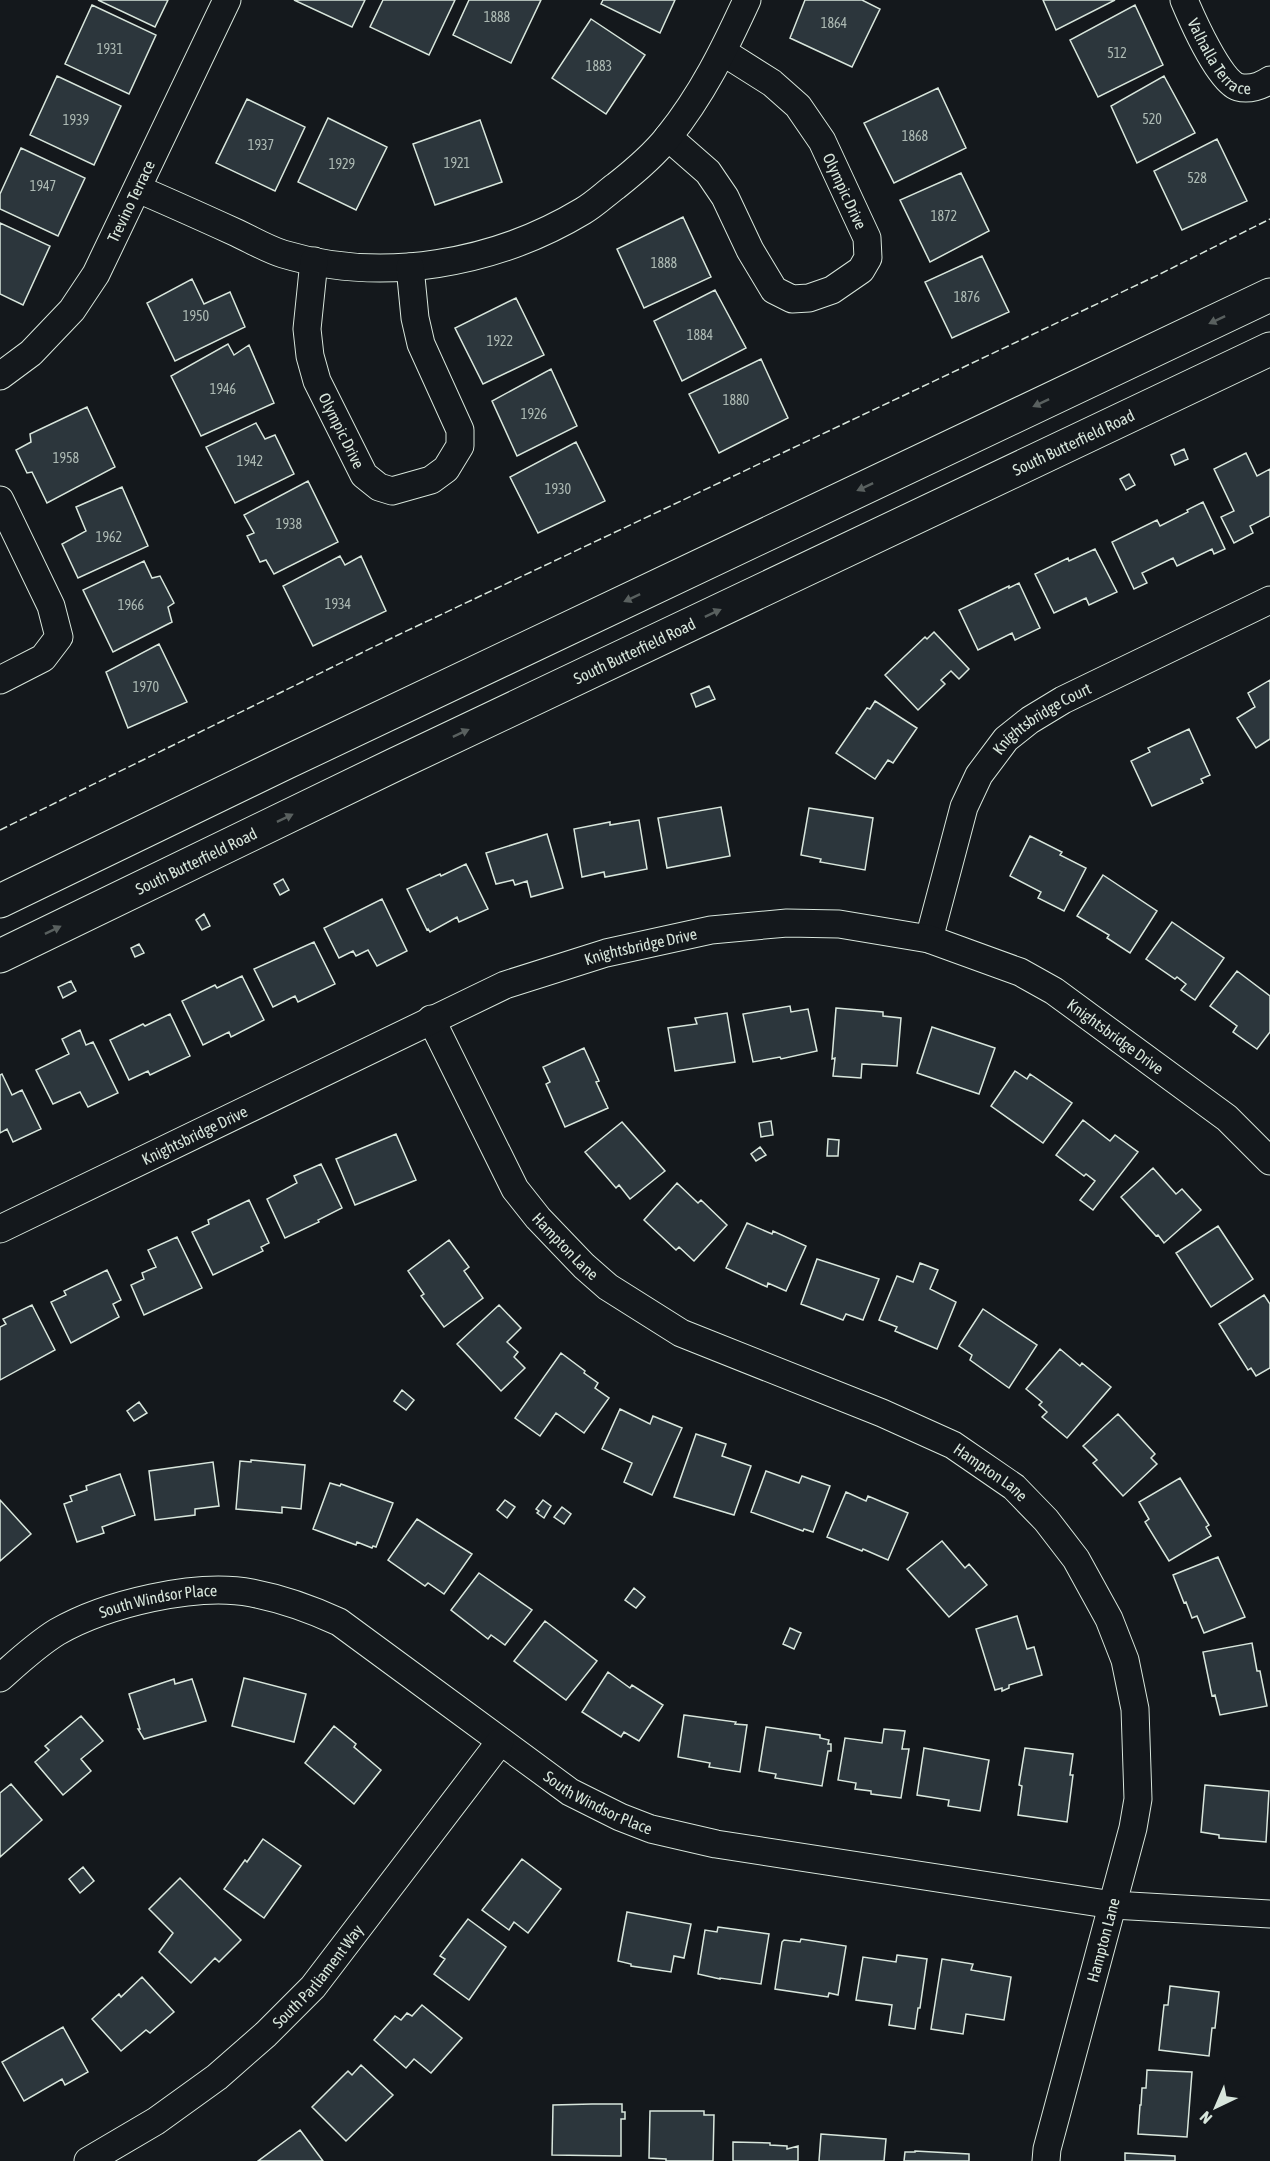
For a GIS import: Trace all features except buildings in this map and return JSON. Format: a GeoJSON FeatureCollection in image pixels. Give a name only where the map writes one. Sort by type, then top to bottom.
{"type":"FeatureCollection","features":[{"type":"Feature","properties":{"kind":"main road"},"geometry":{"type":"LineString","coordinates":[[0,901],[285,763],[1270,295]]}},
{"type":"Feature","properties":{"kind":"main road","name":"South Butterfield Road"},"geometry":{"type":"LineString","coordinates":[[0,956],[416,754],[1270,349]]}},
{"type":"Feature","properties":{"kind":"street","name":"Trevino Terrace"},"geometry":{"type":"LineString","coordinates":[[0,376],[30,353],[72,310],[96,274],[227,0]]}},
{"type":"Feature","properties":{"kind":"street"},"geometry":{"type":"LineString","coordinates":[[138,189],[281,253],[314,261],[384,268],[464,260],[508,246],[554,227],[585,210],[643,165],[697,99],[723,52],[747,0]]}},
{"type":"Feature","properties":{"kind":"street","name":"Valhalla Terrace"},"geometry":{"type":"LineString","coordinates":[[1184,0],[1192,21],[1226,79],[1237,87],[1250,88],[1270,80]]}},
{"type":"Feature","properties":{"kind":"street","name":"Olympic Drive"},"geometry":{"type":"LineString","coordinates":[[668,137],[708,172],[725,197],[750,250],[774,290],[792,299],[809,298],[832,290],[861,270],[868,258],[867,238],[822,141],[798,106],[772,83],[723,52]]}},
{"type":"Feature","properties":{"kind":"street","name":"Olympic Drive"},"geometry":{"type":"LineString","coordinates":[[314,261],[307,329],[310,356],[317,381],[364,475],[379,487],[392,491],[431,480],[446,469],[460,446],[460,430],[421,344],[415,318],[411,267]]}},
{"type":"Feature","properties":{"kind":"street"},"geometry":{"type":"LineString","coordinates":[[0,500],[51,606],[59,637],[43,658],[0,680]]}},
{"type":"Feature","properties":{"kind":"street","name":"Knightsbridge Court"},"geometry":{"type":"LineString","coordinates":[[929,939],[964,807],[979,775],[1006,739],[1030,720],[1063,700],[1270,600]]}},
{"type":"Feature","properties":{"kind":"street","name":"Knightsbridge Drive"},"geometry":{"type":"LineString","coordinates":[[0,1229],[505,985],[606,953],[711,930],[787,923],[839,924],[929,939],[1020,972],[1054,991],[1227,1118],[1270,1161]]}},
{"type":"Feature","properties":{"kind":"street","name":"Hampton Lane"},"geometry":{"type":"LineString","coordinates":[[431,1019],[515,1189],[538,1218],[584,1266],[608,1287],[681,1333],[882,1413],[953,1445],[1014,1487],[1046,1520],[1076,1559],[1109,1619],[1125,1660],[1136,1709],[1138,1799],[1133,1828],[1046,2161]]}},
{"type":"Feature","properties":{"kind":"street","name":"South Windsor Place"},"geometry":{"type":"LineString","coordinates":[[0,1678],[33,1649],[58,1632],[116,1607],[177,1593],[225,1590],[251,1592],[301,1605],[339,1622],[570,1792],[620,1817],[651,1829],[716,1844],[1113,1905],[1270,1914]]}},
{"type":"Feature","properties":{"kind":"street","name":"South Parliament Way"},"geometry":{"type":"LineString","coordinates":[[88,2161],[165,2115],[217,2078],[313,1987],[500,1742]]}},
{"type":"Feature","properties":{"kind":"fence"},"geometry":{"type":"LineString","coordinates":[[0,830],[398,635],[1158,275],[1270,219]]}}]}
